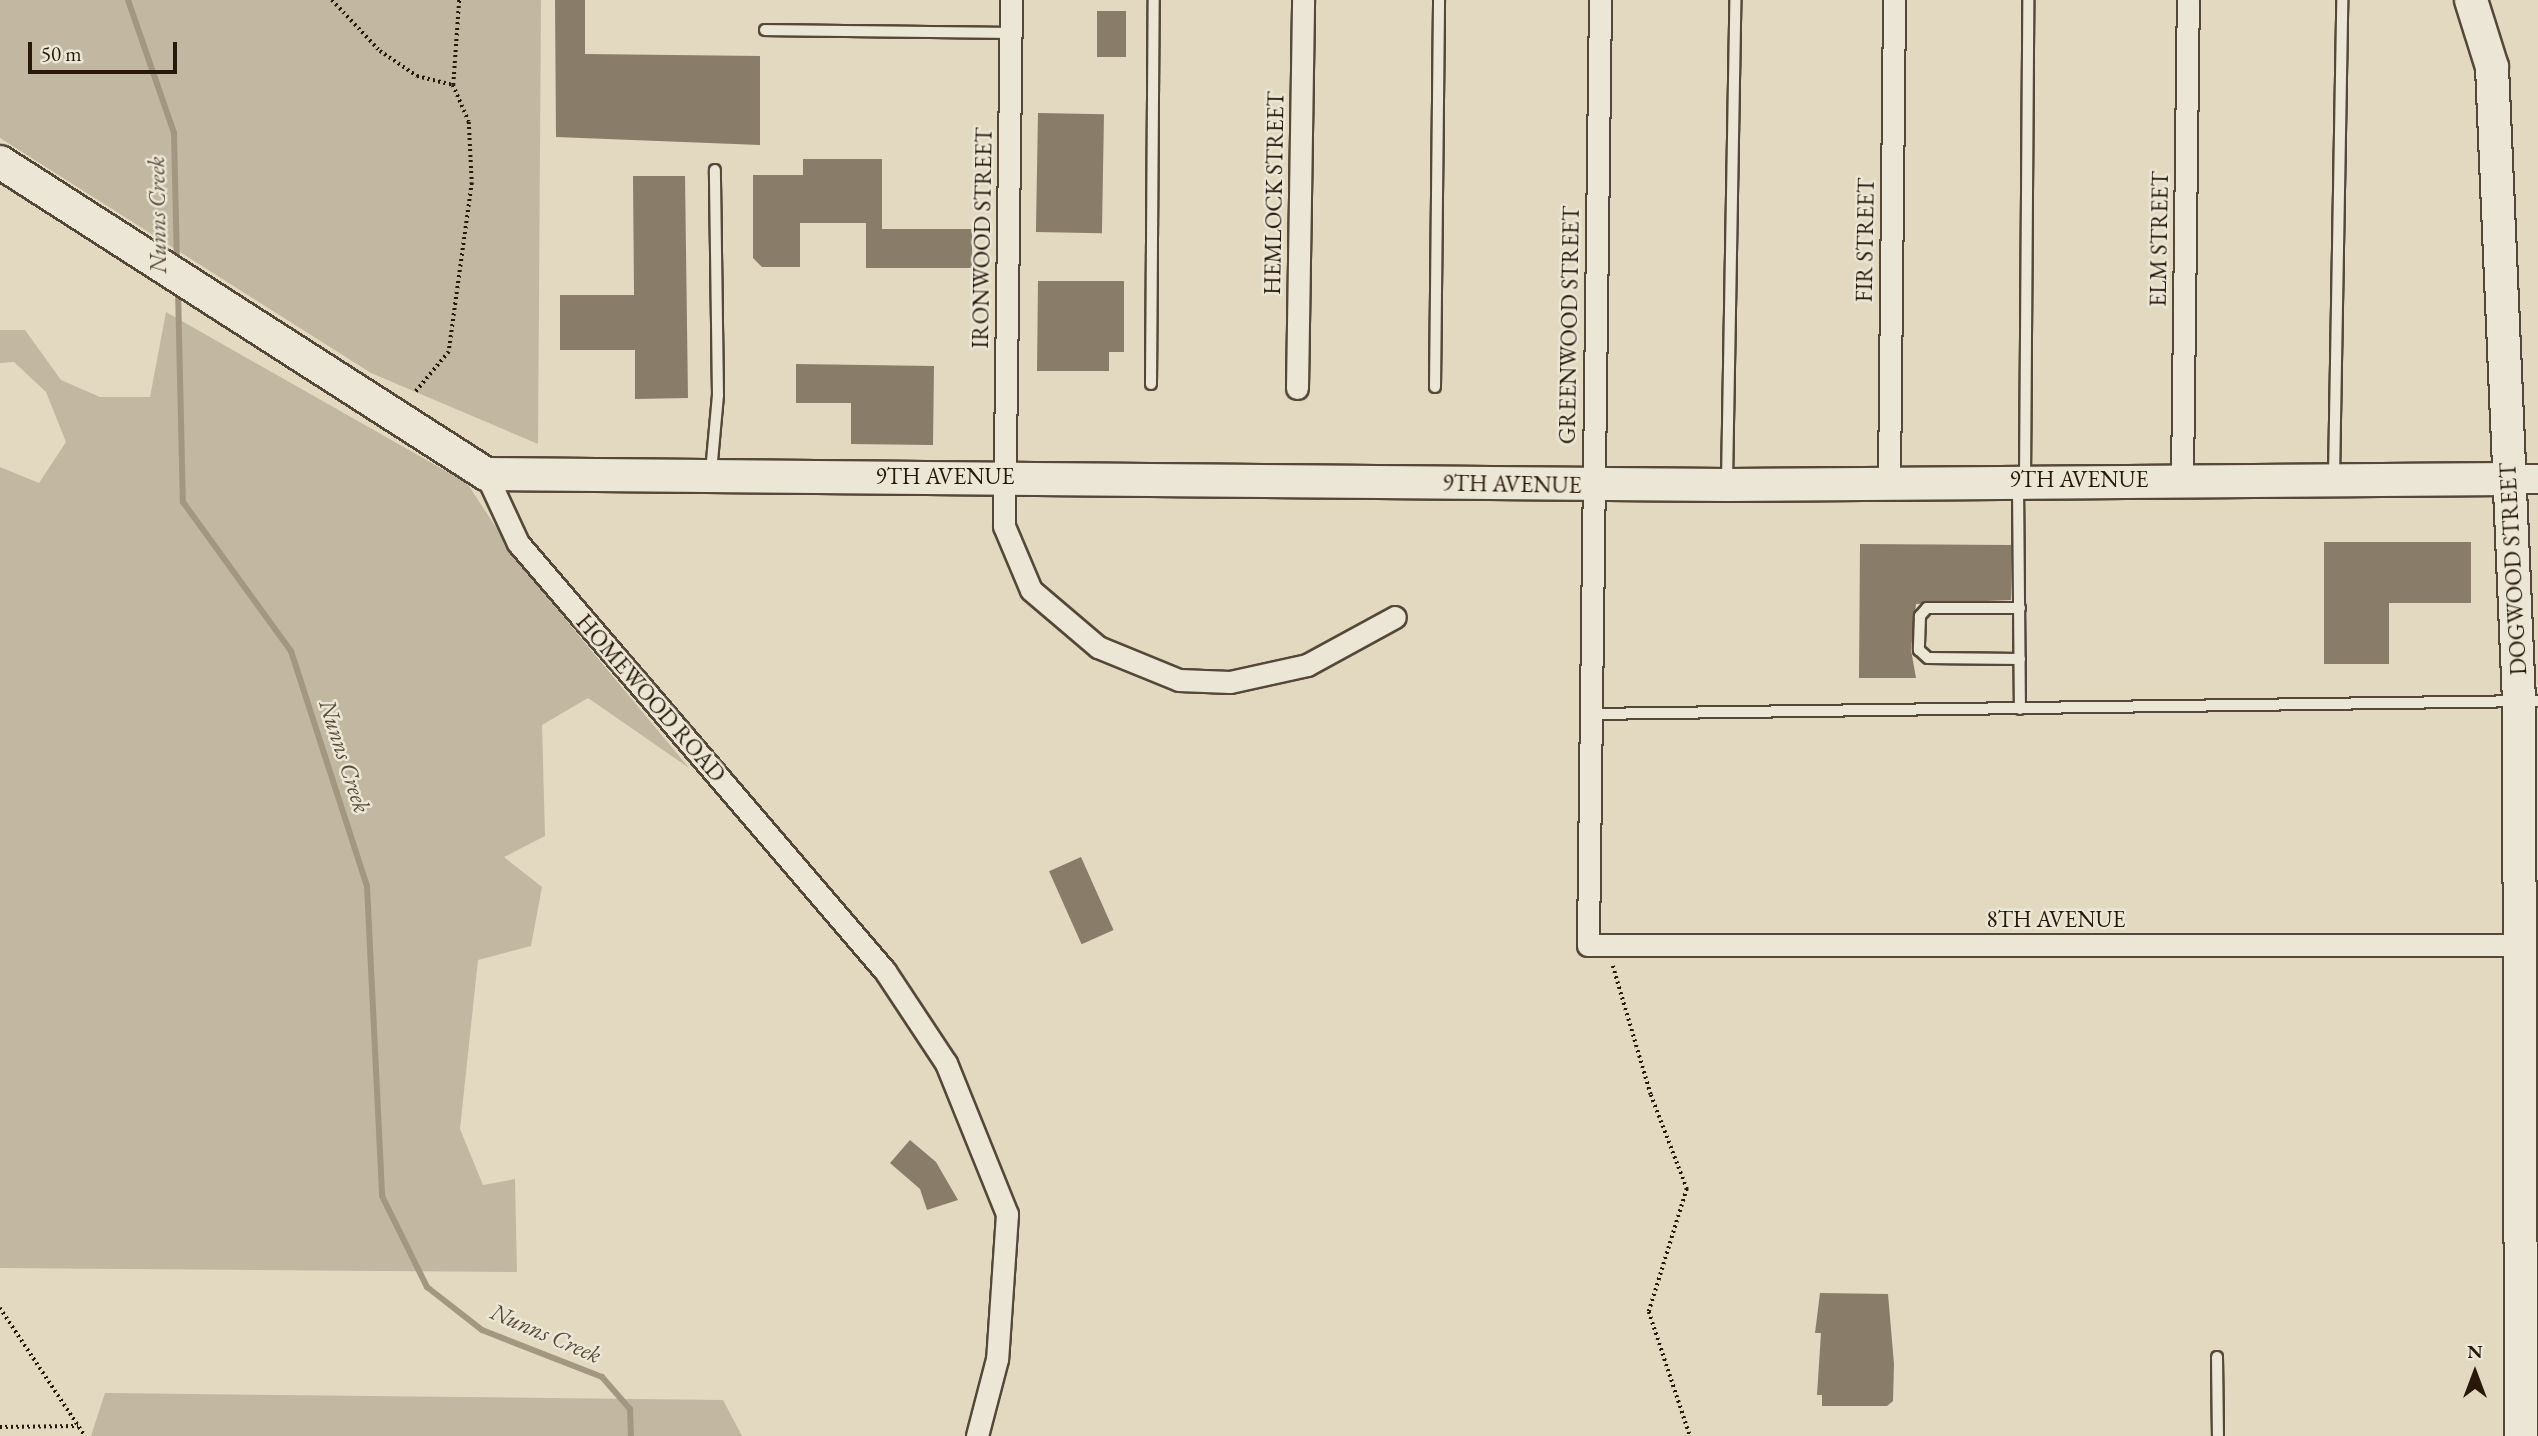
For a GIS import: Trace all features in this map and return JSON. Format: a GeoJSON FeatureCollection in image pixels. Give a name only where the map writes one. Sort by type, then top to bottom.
{"type":"FeatureCollection","features":[{"type":"Feature","properties":{"kind":"main road","name":"DOGWOOD STREET"},"geometry":{"type":"LineString","coordinates":[[2471,0],[2492,67],[2523,479],[2528,701],[2521,1436]]}},
{"type":"Feature","properties":{"kind":"main road"},"geometry":{"type":"LineString","coordinates":[[0,162],[486,474]]}},
{"type":"Feature","properties":{"kind":"main road","name":"9TH AVENUE"},"geometry":{"type":"LineString","coordinates":[[486,474],[1005,477],[1594,485],[1727,485],[1889,480],[2523,479]]}},
{"type":"Feature","properties":{"kind":"street","name":"IRONWOOD STREET"},"geometry":{"type":"LineString","coordinates":[[1011,0],[1004,526],[1031,590],[1098,647],[1179,680],[1230,682],[1307,665],[1395,617]]}},
{"type":"Feature","properties":{"kind":"street","name":"HEMLOCK STREET"},"geometry":{"type":"LineString","coordinates":[[1297,388],[1303,0]]}},
{"type":"Feature","properties":{"kind":"street","name":"GREENWOOD STREET"},"geometry":{"type":"LineString","coordinates":[[1598,946],[1590,714],[1600,0]]}},
{"type":"Feature","properties":{"kind":"street","name":"FIR STREET"},"geometry":{"type":"LineString","coordinates":[[1889,480],[1894,0]]}},
{"type":"Feature","properties":{"kind":"street","name":"ELM STREET"},"geometry":{"type":"LineString","coordinates":[[2182,479],[2188,0]]}},
{"type":"Feature","properties":{"kind":"street","name":"HOMEWOOD ROAD"},"geometry":{"type":"LineString","coordinates":[[486,474],[518,543],[885,971],[946,1063],[1007,1214],[998,1359],[977,1436]]}},
{"type":"Feature","properties":{"kind":"street","name":"8TH AVENUE"},"geometry":{"type":"LineString","coordinates":[[1598,946],[2524,945]]}},
{"type":"Feature","properties":{"kind":"lane"},"geometry":{"type":"LineString","coordinates":[[1151,384],[1154,0]]}},
{"type":"Feature","properties":{"kind":"lane"},"geometry":{"type":"LineString","coordinates":[[1435,387],[1439,0]]}},
{"type":"Feature","properties":{"kind":"lane"},"geometry":{"type":"LineString","coordinates":[[1727,485],[1735,0]]}},
{"type":"Feature","properties":{"kind":"lane"},"geometry":{"type":"LineString","coordinates":[[2020,709],[2028,0]]}},
{"type":"Feature","properties":{"kind":"lane"},"geometry":{"type":"LineString","coordinates":[[2334,480],[2342,0]]}},
{"type":"Feature","properties":{"kind":"lane"},"geometry":{"type":"LineString","coordinates":[[765,30],[1010,33]]}},
{"type":"Feature","properties":{"kind":"lane"},"geometry":{"type":"LineString","coordinates":[[711,475],[718,395],[715,170]]}},
{"type":"Feature","properties":{"kind":"lane"},"geometry":{"type":"LineString","coordinates":[[2020,608],[1927,608],[1920,616],[1919,650],[1928,658],[2020,659]]}},
{"type":"Feature","properties":{"kind":"lane"},"geometry":{"type":"LineString","coordinates":[[1590,714],[2528,701]]}},
{"type":"Feature","properties":{"kind":"lane"},"geometry":{"type":"LineString","coordinates":[[2217,1357],[2218,1436]]}},
{"type":"Feature","properties":{"kind":"path"},"geometry":{"type":"LineString","coordinates":[[332,0],[380,51],[417,76],[453,85]]}},
{"type":"Feature","properties":{"kind":"path"},"geometry":{"type":"LineString","coordinates":[[414,394],[449,352],[463,272],[472,183],[470,122],[453,85],[459,0]]}},
{"type":"Feature","properties":{"kind":"path"},"geometry":{"type":"LineString","coordinates":[[1598,946],[1687,1189],[1649,1312],[1690,1436]]}},
{"type":"Feature","properties":{"kind":"path"},"geometry":{"type":"LineString","coordinates":[[0,1308],[85,1436]]}},
{"type":"Feature","properties":{"kind":"path"},"geometry":{"type":"LineString","coordinates":[[0,1427],[78,1426]]}},
{"type":"Feature","properties":{"kind":"shaded area"},"geometry":{"type":"Polygon","coordinates":[[[0,0],[541,0],[538,444],[371,373],[0,138],[0,0]]]}},
{"type":"Feature","properties":{"kind":"shaded area"},"geometry":{"type":"Polygon","coordinates":[[[166,312],[467,483],[522,567],[689,768],[588,698],[542,725],[545,836],[504,857],[542,887],[531,946],[478,960],[460,1129],[483,1185],[515,1179],[517,1272],[0,1268],[0,467],[39,483],[66,442],[46,392],[14,362],[0,363],[0,330],[25,330],[61,380],[100,397],[150,397],[166,312]]]}},
{"type":"Feature","properties":{"kind":"shaded area"},"geometry":{"type":"Polygon","coordinates":[[[105,1393],[723,1400],[742,1436],[91,1436],[105,1393]]]}},
{"type":"Feature","properties":{"kind":"building"},"geometry":{"type":"Polygon","coordinates":[[[555,0],[585,0],[585,54],[760,56],[760,145],[556,137],[555,0]]]}},
{"type":"Feature","properties":{"kind":"building"},"geometry":{"type":"Polygon","coordinates":[[[1097,11],[1126,11],[1126,57],[1097,57],[1097,11]]]}},
{"type":"Feature","properties":{"kind":"building"},"geometry":{"type":"Polygon","coordinates":[[[1038,113],[1104,114],[1102,233],[1036,232],[1038,113]]]}},
{"type":"Feature","properties":{"kind":"building"},"geometry":{"type":"Polygon","coordinates":[[[803,159],[882,159],[882,229],[972,229],[972,268],[866,268],[866,223],[800,223],[800,267],[762,267],[753,258],[753,175],[803,175],[803,159]]]}},
{"type":"Feature","properties":{"kind":"building"},"geometry":{"type":"Polygon","coordinates":[[[633,176],[685,176],[688,398],[635,399],[635,350],[560,350],[560,295],[634,295],[633,176]]]}},
{"type":"Feature","properties":{"kind":"building"},"geometry":{"type":"Polygon","coordinates":[[[1038,281],[1124,281],[1124,352],[1109,352],[1109,371],[1037,371],[1038,281]]]}},
{"type":"Feature","properties":{"kind":"building"},"geometry":{"type":"Polygon","coordinates":[[[796,364],[934,366],[933,445],[851,444],[851,403],[796,403],[796,364]]]}},
{"type":"Feature","properties":{"kind":"building"},"geometry":{"type":"Polygon","coordinates":[[[2324,542],[2471,542],[2471,603],[2389,603],[2389,664],[2324,664],[2324,542]]]}},
{"type":"Feature","properties":{"kind":"building"},"geometry":{"type":"Polygon","coordinates":[[[1860,544],[2011,545],[2011,600],[1916,604],[1911,650],[1916,678],[1859,678],[1860,544]]]}},
{"type":"Feature","properties":{"kind":"building"},"geometry":{"type":"Polygon","coordinates":[[[1081,857],[1114,930],[1082,944],[1049,871],[1081,857]]]}},
{"type":"Feature","properties":{"kind":"building"},"geometry":{"type":"Polygon","coordinates":[[[910,1140],[936,1162],[958,1200],[927,1210],[920,1189],[890,1163],[910,1140]]]}},
{"type":"Feature","properties":{"kind":"building"},"geometry":{"type":"Polygon","coordinates":[[[1820,1293],[1888,1294],[1894,1364],[1893,1401],[1887,1406],[1822,1406],[1822,1395],[1817,1395],[1821,1333],[1815,1333],[1820,1293]]]}},
{"type":"Feature","properties":{"kind":"waterway","name":"Nunns Creek"},"geometry":{"type":"LineString","coordinates":[[128,0],[174,133],[177,264]]}},
{"type":"Feature","properties":{"kind":"waterway","name":"Nunns Creek"},"geometry":{"type":"LineString","coordinates":[[178,289],[183,502],[291,651],[367,886],[382,1196],[427,1287],[482,1330],[602,1377],[630,1409],[631,1436]]}}]}
